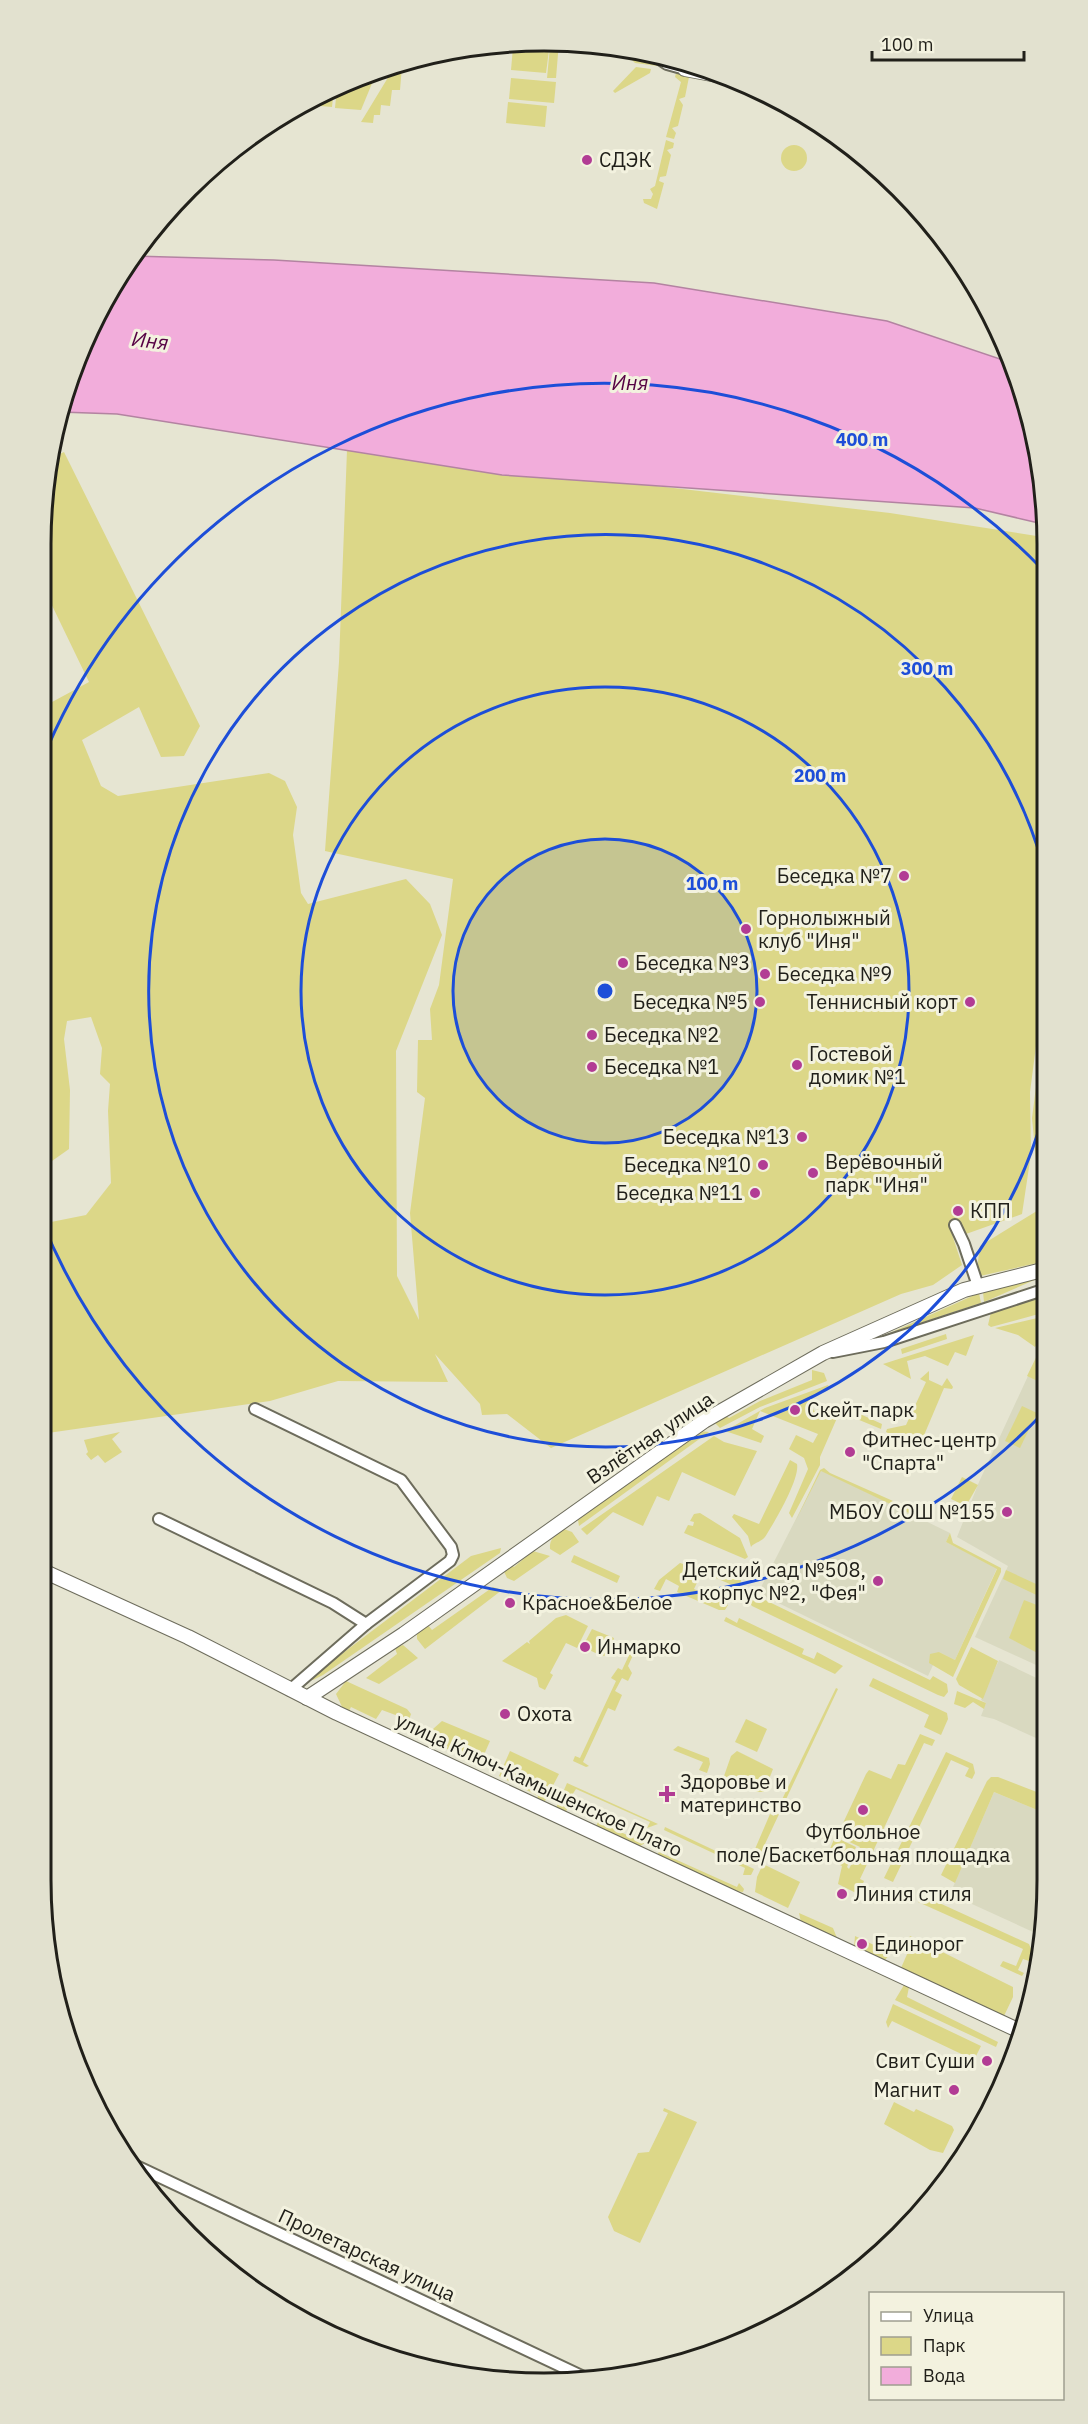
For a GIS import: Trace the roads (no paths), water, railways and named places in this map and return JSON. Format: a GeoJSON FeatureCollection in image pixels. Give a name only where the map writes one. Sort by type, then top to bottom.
{"type":"FeatureCollection","features":[{"type":"Feature","properties":{"kind":"main road","name":"Взлётная улица"},"geometry":{"type":"LineString","coordinates":[[307,1698],[339,1678],[704,1421],[823,1353],[978,1286],[1037,1271]]}},
{"type":"Feature","properties":{"kind":"main road","name":"улица Ключ-Камышенское Плато"},"geometry":{"type":"LineString","coordinates":[[51,1575],[188,1637],[337,1713],[1014,2028]]}},
{"type":"Feature","properties":{"kind":"main road"},"geometry":{"type":"LineString","coordinates":[[337,1713],[330,1697],[339,1678]]}},
{"type":"Feature","properties":{"kind":"street"},"geometry":{"type":"LineString","coordinates":[[955,1225],[978,1286]]}},
{"type":"Feature","properties":{"kind":"street"},"geometry":{"type":"LineString","coordinates":[[823,1353],[884,1342],[1037,1292]]}},
{"type":"Feature","properties":{"kind":"street"},"geometry":{"type":"LineString","coordinates":[[255,1409],[401,1480],[452,1547],[453,1555],[450,1561],[366,1624],[290,1690]]}},
{"type":"Feature","properties":{"kind":"street"},"geometry":{"type":"LineString","coordinates":[[159,1519],[333,1603],[366,1624]]}},
{"type":"Feature","properties":{"kind":"street","name":"Пролетарская улица"},"geometry":{"type":"LineString","coordinates":[[146,2171],[573,2372]]}},
{"type":"Feature","properties":{"kind":"water","name":"Иня"},"geometry":{"type":"Polygon","coordinates":[[[144,256],[274,260],[654,283],[887,321],[1001,359],[1011,386],[1028,448],[1036,522],[975,508],[502,475],[117,414],[69,412],[77,386],[102,326],[117,297],[144,256]]]}},
{"type":"Feature","properties":{"kind":"place","name":"СДЭК"},"geometry":{"type":"Point","coordinates":[587,160]}},
{"type":"Feature","properties":{"kind":"place","name":"Беседка №7"},"geometry":{"type":"Point","coordinates":[904,876]}},
{"type":"Feature","properties":{"kind":"place","name":"Горнолыжный клуб \"Иня\""},"geometry":{"type":"Point","coordinates":[746,929]}},
{"type":"Feature","properties":{"kind":"place","name":"Беседка №3"},"geometry":{"type":"Point","coordinates":[623,963]}},
{"type":"Feature","properties":{"kind":"place","name":"Беседка №9"},"geometry":{"type":"Point","coordinates":[765,974]}},
{"type":"Feature","properties":{"kind":"place","name":"Беседка №5"},"geometry":{"type":"Point","coordinates":[760,1002]}},
{"type":"Feature","properties":{"kind":"place","name":"Теннисный корт"},"geometry":{"type":"Point","coordinates":[970,1002]}},
{"type":"Feature","properties":{"kind":"place","name":"Беседка №2"},"geometry":{"type":"Point","coordinates":[592,1035]}},
{"type":"Feature","properties":{"kind":"place","name":"Гостевой домик №1"},"geometry":{"type":"Point","coordinates":[797,1065]}},
{"type":"Feature","properties":{"kind":"place","name":"Беседка №1"},"geometry":{"type":"Point","coordinates":[592,1067]}},
{"type":"Feature","properties":{"kind":"place","name":"Беседка №13"},"geometry":{"type":"Point","coordinates":[802,1137]}},
{"type":"Feature","properties":{"kind":"place","name":"Беседка №10"},"geometry":{"type":"Point","coordinates":[763,1165]}},
{"type":"Feature","properties":{"kind":"place","name":"Верёвочный парк \"Иня\""},"geometry":{"type":"Point","coordinates":[813,1173]}},
{"type":"Feature","properties":{"kind":"place","name":"Беседка №11"},"geometry":{"type":"Point","coordinates":[755,1193]}},
{"type":"Feature","properties":{"kind":"place","name":"КПП"},"geometry":{"type":"Point","coordinates":[958,1211]}},
{"type":"Feature","properties":{"kind":"place","name":"Скейт-парк"},"geometry":{"type":"Point","coordinates":[795,1410]}},
{"type":"Feature","properties":{"kind":"place","name":"Фитнес-центр \"Спарта\""},"geometry":{"type":"Point","coordinates":[850,1452]}},
{"type":"Feature","properties":{"kind":"place","name":"МБОУ СОШ №155"},"geometry":{"type":"Point","coordinates":[1007,1512]}},
{"type":"Feature","properties":{"kind":"place","name":"Детский сад №508, корпус №2, \"Фея\""},"geometry":{"type":"Point","coordinates":[878,1581]}},
{"type":"Feature","properties":{"kind":"place","name":"Красное&Белое"},"geometry":{"type":"Point","coordinates":[510,1603]}},
{"type":"Feature","properties":{"kind":"place","name":"Инмарко"},"geometry":{"type":"Point","coordinates":[585,1647]}},
{"type":"Feature","properties":{"kind":"place","name":"Охота"},"geometry":{"type":"Point","coordinates":[505,1714]}},
{"type":"Feature","properties":{"kind":"place","name":"Здоровье и материнство"},"geometry":{"type":"Point","coordinates":[667,1794]}},
{"type":"Feature","properties":{"kind":"place","name":"Футбольное поле/Баскетбольная площадка"},"geometry":{"type":"Point","coordinates":[863,1810]}},
{"type":"Feature","properties":{"kind":"place","name":"Линия стиля"},"geometry":{"type":"Point","coordinates":[842,1894]}},
{"type":"Feature","properties":{"kind":"place","name":"Единорог"},"geometry":{"type":"Point","coordinates":[862,1944]}},
{"type":"Feature","properties":{"kind":"place","name":"Свит Суши"},"geometry":{"type":"Point","coordinates":[987,2061]}},
{"type":"Feature","properties":{"kind":"place","name":"Магнит"},"geometry":{"type":"Point","coordinates":[954,2090]}}]}
